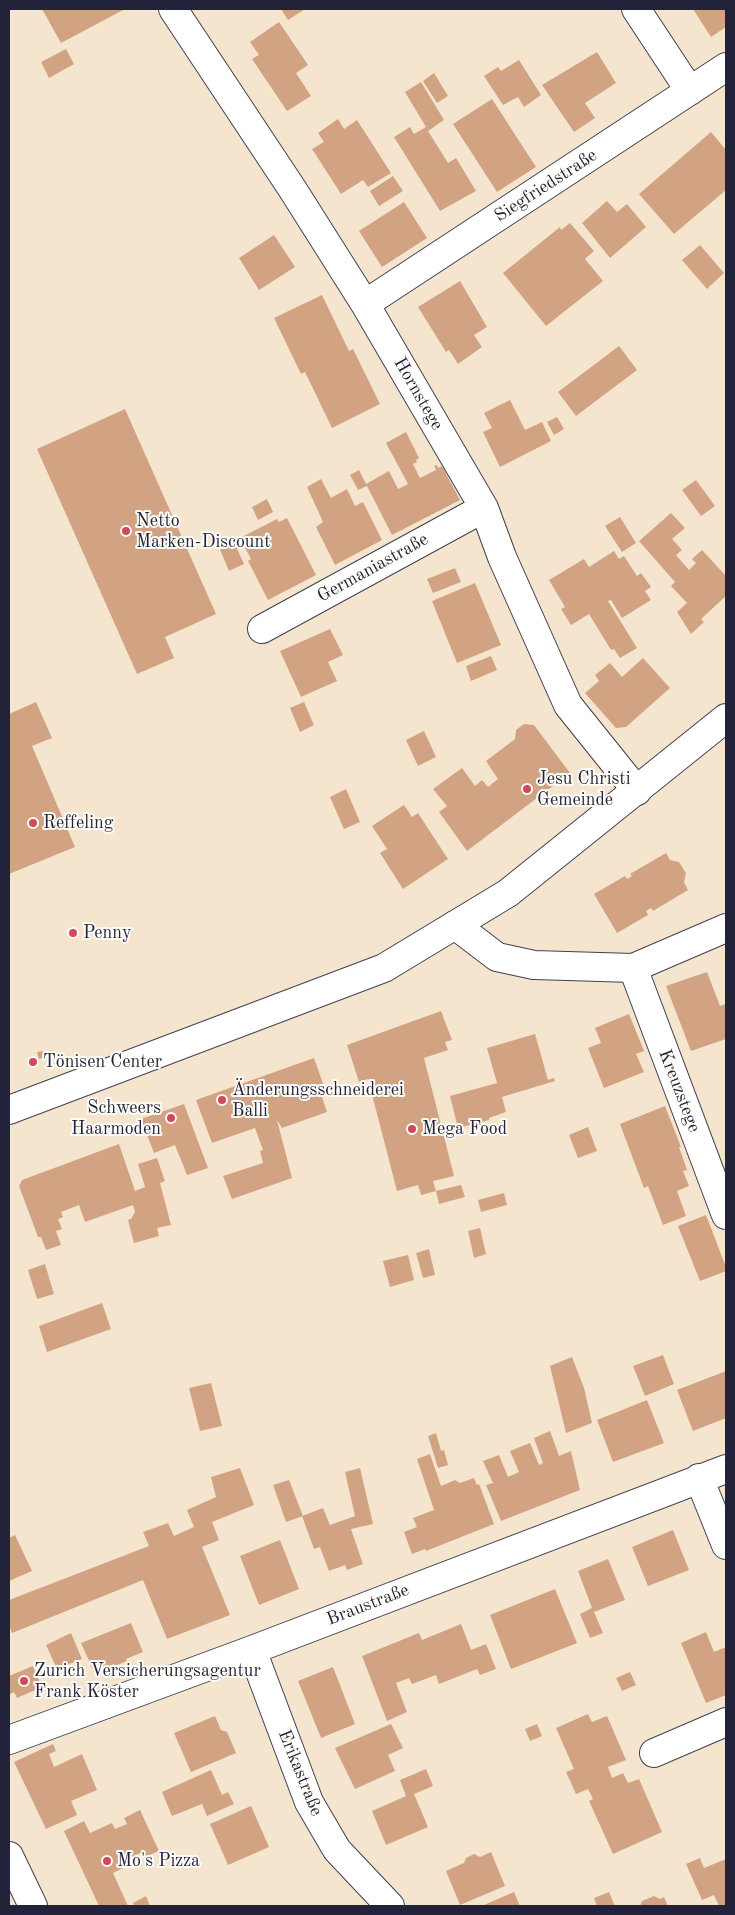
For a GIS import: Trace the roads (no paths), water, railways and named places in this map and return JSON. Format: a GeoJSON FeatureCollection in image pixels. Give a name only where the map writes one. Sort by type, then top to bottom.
{"type":"FeatureCollection","features":[{"type":"Feature","properties":{"kind":"street","name":"Hornstege"},"geometry":{"type":"LineString","coordinates":[[173,9],[293,190],[365,304],[484,508],[502,557],[568,705],[600,747],[638,791]]}},
{"type":"Feature","properties":{"kind":"street"},"geometry":{"type":"LineString","coordinates":[[636,9],[690,91]]}},
{"type":"Feature","properties":{"kind":"street","name":"Siegfriedstraße"},"geometry":{"type":"LineString","coordinates":[[365,304],[726,67]]}},
{"type":"Feature","properties":{"kind":"street","name":"Germaniastraße"},"geometry":{"type":"LineString","coordinates":[[262,629],[484,508]]}},
{"type":"Feature","properties":{"kind":"street"},"geometry":{"type":"LineString","coordinates":[[9,1110],[384,968],[508,893],[638,791],[726,718]]}},
{"type":"Feature","properties":{"kind":"street"},"geometry":{"type":"LineString","coordinates":[[455,925],[497,957],[534,964],[633,968],[726,928]]}},
{"type":"Feature","properties":{"kind":"street","name":"Kreuzstege"},"geometry":{"type":"LineString","coordinates":[[633,968],[726,1215]]}},
{"type":"Feature","properties":{"kind":"street","name":"Braustraße"},"geometry":{"type":"LineString","coordinates":[[9,1740],[252,1650],[726,1469]]}},
{"type":"Feature","properties":{"kind":"street"},"geometry":{"type":"LineString","coordinates":[[699,1478],[726,1545]]}},
{"type":"Feature","properties":{"kind":"street","name":"Erikastraße"},"geometry":{"type":"LineString","coordinates":[[252,1650],[309,1802],[337,1850],[390,1906]]}},
{"type":"Feature","properties":{"kind":"street"},"geometry":{"type":"LineString","coordinates":[[654,1753],[726,1722]]}},
{"type":"Feature","properties":{"kind":"street"},"geometry":{"type":"LineString","coordinates":[[9,1856],[33,1906]]}},
{"type":"Feature","properties":{"kind":"place","name":"Netto Marken-Discount"},"geometry":{"type":"Point","coordinates":[126,531]}},
{"type":"Feature","properties":{"kind":"place","name":"Jesu Christi Gemeinde"},"geometry":{"type":"Point","coordinates":[527,789]}},
{"type":"Feature","properties":{"kind":"place","name":"Reffeling"},"geometry":{"type":"Point","coordinates":[33,823]}},
{"type":"Feature","properties":{"kind":"place","name":"Penny"},"geometry":{"type":"Point","coordinates":[73,933]}},
{"type":"Feature","properties":{"kind":"place","name":"Tönisen Center"},"geometry":{"type":"Point","coordinates":[33,1062]}},
{"type":"Feature","properties":{"kind":"place","name":"Änderungsschneiderei Balli"},"geometry":{"type":"Point","coordinates":[222,1100]}},
{"type":"Feature","properties":{"kind":"place","name":"Schweers Haarmoden"},"geometry":{"type":"Point","coordinates":[171,1118]}},
{"type":"Feature","properties":{"kind":"place","name":"Mega Food"},"geometry":{"type":"Point","coordinates":[412,1129]}},
{"type":"Feature","properties":{"kind":"place","name":"Zurich Versicherungsagentur Frank Köster"},"geometry":{"type":"Point","coordinates":[24,1681]}},
{"type":"Feature","properties":{"kind":"place","name":"Mo's Pizza"},"geometry":{"type":"Point","coordinates":[107,1861]}}]}
